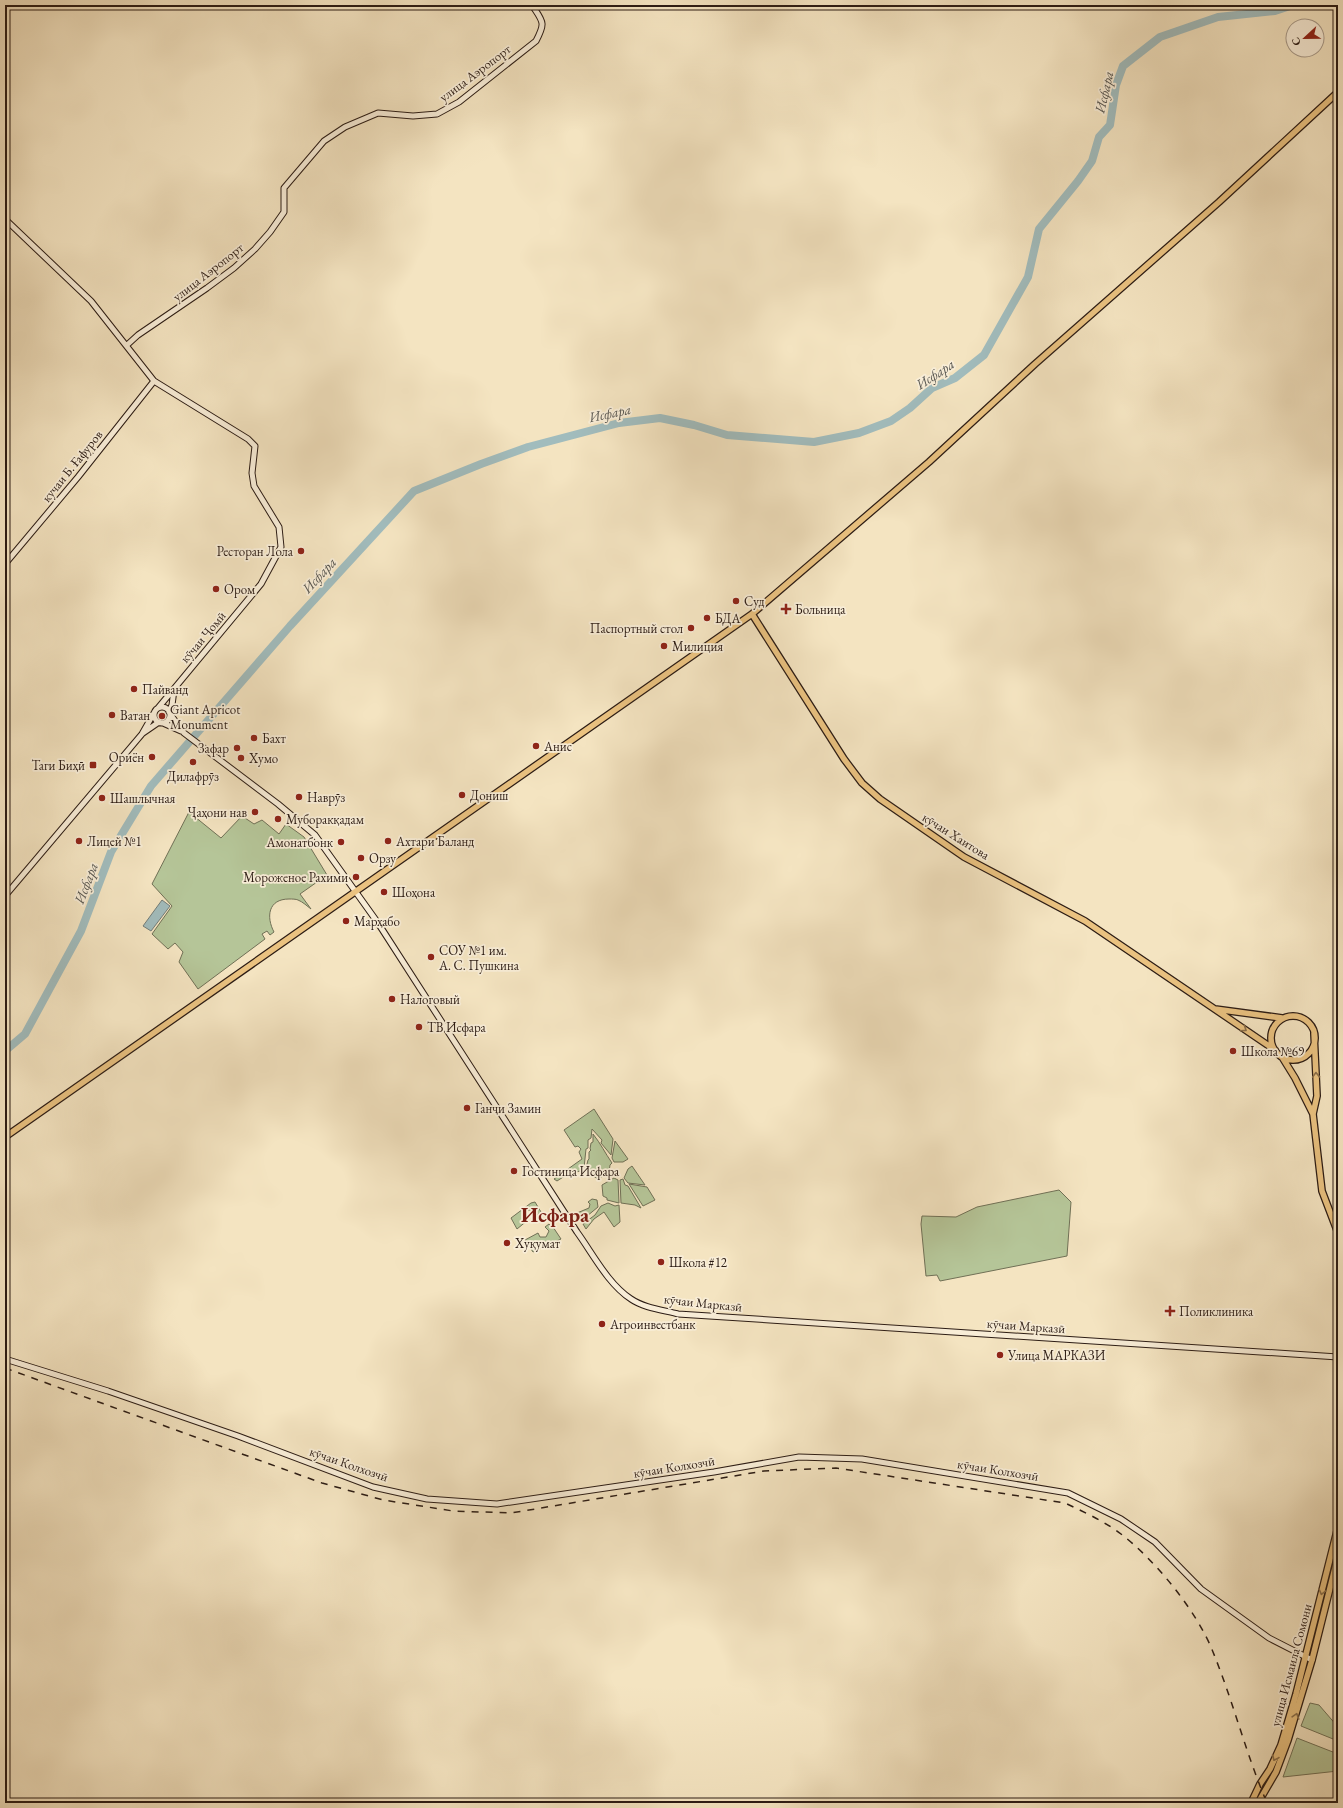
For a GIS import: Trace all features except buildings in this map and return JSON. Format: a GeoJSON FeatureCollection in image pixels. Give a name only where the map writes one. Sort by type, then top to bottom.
{"type":"FeatureCollection","features":[{"type":"Feature","properties":{"kind":"main road","name":"улица Аэропорт"},"geometry":{"type":"LineString","coordinates":[[127,345],[138,335],[224,276],[255,249],[270,232],[284,212],[284,188],[324,141],[345,127],[378,113],[413,116],[437,114],[459,102],[536,41],[543,28],[542,22],[532,5]]}},
{"type":"Feature","properties":{"kind":"main road"},"geometry":{"type":"LineString","coordinates":[[5,1137],[752,614],[935,457],[1035,364],[1219,202],[1338,92]]}},
{"type":"Feature","properties":{"kind":"main road"},"geometry":{"type":"LineString","coordinates":[[5,219],[77,286],[127,345],[154,381]]}},
{"type":"Feature","properties":{"kind":"main road","name":"кӯчаи Ҷомӣ"},"geometry":{"type":"LineString","coordinates":[[5,896],[142,734],[156,710],[261,584],[281,547],[279,527],[254,486],[252,473],[254,446],[248,439],[154,381]]}},
{"type":"Feature","properties":{"kind":"main road","name":"кучаи Б. Ғафуров"},"geometry":{"type":"LineString","coordinates":[[5,564],[96,455],[154,381]]}},
{"type":"Feature","properties":{"kind":"main road","name":"кӯчаи Хаитова"},"geometry":{"type":"LineString","coordinates":[[752,614],[844,759],[862,782],[880,799],[964,857],[1084,921],[1275,1050]]}},
{"type":"Feature","properties":{"kind":"main road"},"geometry":{"type":"LineString","coordinates":[[142,734],[169,719],[174,689]]}},
{"type":"Feature","properties":{"kind":"main road"},"geometry":{"type":"LineString","coordinates":[[166,708],[183,732],[161,723],[154,717],[156,710],[166,708]]}},
{"type":"Feature","properties":{"kind":"main road","name":"кӯчаи Марказӣ"},"geometry":{"type":"LineString","coordinates":[[183,732],[315,834],[382,929],[577,1232],[612,1282],[632,1300],[655,1309],[678,1314],[1338,1357]]}},
{"type":"Feature","properties":{"kind":"main road"},"geometry":{"type":"LineString","coordinates":[[1213,1009],[1282,1018],[1294,1016],[1300,1017],[1309,1023],[1314,1033],[1317,1096],[1313,1114],[1322,1191],[1338,1233]]}},
{"type":"Feature","properties":{"kind":"main road"},"geometry":{"type":"LineString","coordinates":[[1282,1018],[1273,1029],[1271,1036],[1275,1050],[1282,1057],[1295,1078],[1313,1114]]}},
{"type":"Feature","properties":{"kind":"main road"},"geometry":{"type":"LineString","coordinates":[[1282,1057],[1296,1060],[1309,1053],[1313,1047],[1314,1033]]}},
{"type":"Feature","properties":{"kind":"main road","name":"кӯчаи Колхозчӣ"},"geometry":{"type":"LineString","coordinates":[[5,1359],[108,1391],[224,1431],[373,1487],[427,1499],[497,1504],[714,1472],[799,1457],[862,1459],[1068,1493],[1121,1519],[1155,1542],[1201,1589],[1270,1638],[1312,1660]]}},
{"type":"Feature","properties":{"kind":"main road","name":"улица Исмаила Сомони"},"geometry":{"type":"LineString","coordinates":[[1251,1803],[1260,1784],[1270,1769],[1281,1744],[1306,1657],[1338,1527]]}},
{"type":"Feature","properties":{"kind":"main road"},"geometry":{"type":"LineString","coordinates":[[1258,1803],[1276,1772],[1283,1755],[1312,1660],[1338,1556]]}},
{"type":"Feature","properties":{"kind":"green space"},"geometry":{"type":"Polygon","coordinates":[[[189,812],[221,838],[242,816],[254,824],[262,820],[279,834],[286,824],[304,837],[327,875],[300,894],[311,909],[296,899],[277,902],[273,905],[270,915],[271,926],[274,932],[270,935],[267,931],[262,934],[265,939],[198,989],[179,962],[183,952],[175,943],[168,949],[152,934],[172,906],[152,884],[189,812]]]}},
{"type":"Feature","properties":{"kind":"green space"},"geometry":{"type":"Polygon","coordinates":[[[594,1109],[613,1139],[611,1155],[601,1143],[602,1140],[592,1129],[591,1138],[588,1140],[588,1148],[586,1149],[584,1168],[580,1171],[568,1174],[557,1181],[554,1179],[582,1159],[579,1152],[581,1149],[578,1146],[575,1147],[564,1130],[594,1109]]]}},
{"type":"Feature","properties":{"kind":"green space"},"geometry":{"type":"Polygon","coordinates":[[[593,1134],[612,1163],[610,1165],[609,1172],[598,1179],[590,1174],[586,1168],[589,1159],[589,1152],[591,1150],[591,1143],[593,1142],[593,1134]]]}},
{"type":"Feature","properties":{"kind":"green space"},"geometry":{"type":"Polygon","coordinates":[[[615,1141],[628,1159],[623,1162],[614,1162],[612,1158],[615,1141]]]}},
{"type":"Feature","properties":{"kind":"green space"},"geometry":{"type":"Polygon","coordinates":[[[632,1166],[645,1185],[628,1183],[624,1178],[628,1169],[632,1166]]]}},
{"type":"Feature","properties":{"kind":"green space"},"geometry":{"type":"Polygon","coordinates":[[[614,1178],[618,1180],[619,1203],[607,1200],[607,1198],[603,1196],[602,1185],[614,1178]]]}},
{"type":"Feature","properties":{"kind":"green space"},"geometry":{"type":"Polygon","coordinates":[[[623,1179],[625,1185],[628,1186],[641,1208],[635,1205],[621,1203],[620,1180],[623,1179]]]}},
{"type":"Feature","properties":{"kind":"green space"},"geometry":{"type":"Polygon","coordinates":[[[629,1184],[647,1187],[655,1200],[643,1206],[629,1184]]]}},
{"type":"Feature","properties":{"kind":"green space"},"geometry":{"type":"Polygon","coordinates":[[[1059,1190],[1071,1202],[1067,1256],[940,1281],[937,1275],[926,1276],[921,1224],[922,1216],[956,1217],[977,1207],[1059,1190]]]}},
{"type":"Feature","properties":{"kind":"green space"},"geometry":{"type":"Polygon","coordinates":[[[592,1199],[597,1200],[598,1207],[581,1221],[577,1213],[589,1208],[590,1204],[588,1202],[592,1199]]]}},
{"type":"Feature","properties":{"kind":"green space"},"geometry":{"type":"Polygon","coordinates":[[[535,1202],[541,1212],[537,1215],[535,1210],[527,1210],[525,1214],[528,1220],[517,1229],[511,1218],[531,1203],[535,1202]]]}},
{"type":"Feature","properties":{"kind":"green space"},"geometry":{"type":"Polygon","coordinates":[[[608,1203],[615,1206],[619,1205],[620,1222],[614,1227],[604,1212],[594,1219],[586,1229],[583,1224],[595,1215],[601,1206],[608,1203]]]}},
{"type":"Feature","properties":{"kind":"green space"},"geometry":{"type":"Polygon","coordinates":[[[549,1224],[552,1228],[553,1227],[561,1239],[533,1252],[525,1240],[538,1233],[540,1237],[546,1237],[549,1231],[545,1227],[549,1224]]]}},
{"type":"Feature","properties":{"kind":"green space"},"geometry":{"type":"Polygon","coordinates":[[[1310,1703],[1319,1705],[1338,1727],[1338,1741],[1301,1726],[1310,1703]]]}},
{"type":"Feature","properties":{"kind":"green space"},"geometry":{"type":"Polygon","coordinates":[[[1297,1738],[1338,1754],[1338,1771],[1283,1777],[1297,1738]]]}},
{"type":"Feature","properties":{"kind":"water"},"geometry":{"type":"Polygon","coordinates":[[[162,900],[170,906],[151,931],[143,926],[162,900]]]}},
{"type":"Feature","properties":{"kind":"waterway","name":"Исфара"},"geometry":{"type":"LineString","coordinates":[[5,1051],[25,1034],[81,931],[111,852],[151,786],[290,626],[414,491],[528,447],[619,423],[660,418],[694,425],[727,435],[814,442],[859,433],[891,421],[910,408],[932,388],[955,378],[984,355],[1028,277],[1039,229],[1078,181],[1092,161],[1099,137],[1110,125],[1116,85],[1123,66],[1160,37],[1218,17],[1275,11],[1293,5]]}},
{"type":"Feature","properties":{"kind":"railway"},"geometry":{"type":"LineString","coordinates":[[5,1368],[322,1483],[383,1500],[453,1511],[511,1513],[764,1471],[836,1468],[1065,1503],[1108,1525],[1134,1545],[1174,1587],[1197,1620],[1213,1652],[1267,1803]]}},
{"type":"Feature","properties":{"kind":"place","name":"Ресторан Лола"},"geometry":{"type":"Point","coordinates":[301,551]}},
{"type":"Feature","properties":{"kind":"place","name":"Ором"},"geometry":{"type":"Point","coordinates":[216,589]}},
{"type":"Feature","properties":{"kind":"place","name":"Суд"},"geometry":{"type":"Point","coordinates":[736,601]}},
{"type":"Feature","properties":{"kind":"place","name":"Больница"},"geometry":{"type":"Point","coordinates":[786,609]}},
{"type":"Feature","properties":{"kind":"place","name":"БДА"},"geometry":{"type":"Point","coordinates":[707,618]}},
{"type":"Feature","properties":{"kind":"place","name":"Паспортный стол"},"geometry":{"type":"Point","coordinates":[691,628]}},
{"type":"Feature","properties":{"kind":"place","name":"Милиция"},"geometry":{"type":"Point","coordinates":[664,646]}},
{"type":"Feature","properties":{"kind":"place","name":"Пайванд"},"geometry":{"type":"Point","coordinates":[134,689]}},
{"type":"Feature","properties":{"kind":"place","name":"Ватан"},"geometry":{"type":"Point","coordinates":[112,715]}},
{"type":"Feature","properties":{"kind":"place","name":"Giant Apricot Monument"},"geometry":{"type":"Point","coordinates":[162,716]}},
{"type":"Feature","properties":{"kind":"place","name":"Бахт"},"geometry":{"type":"Point","coordinates":[254,738]}},
{"type":"Feature","properties":{"kind":"place","name":"Анис"},"geometry":{"type":"Point","coordinates":[536,746]}},
{"type":"Feature","properties":{"kind":"place","name":"Зафар"},"geometry":{"type":"Point","coordinates":[237,748]}},
{"type":"Feature","properties":{"kind":"place","name":"Ориён"},"geometry":{"type":"Point","coordinates":[152,757]}},
{"type":"Feature","properties":{"kind":"place","name":"Хумо"},"geometry":{"type":"Point","coordinates":[241,758]}},
{"type":"Feature","properties":{"kind":"place","name":"Дилафрӯз"},"geometry":{"type":"Point","coordinates":[193,762]}},
{"type":"Feature","properties":{"kind":"place","name":"Таги Биҳӣ"},"geometry":{"type":"Point","coordinates":[93,765]}},
{"type":"Feature","properties":{"kind":"place","name":"Дониш"},"geometry":{"type":"Point","coordinates":[462,795]}},
{"type":"Feature","properties":{"kind":"place","name":"Наврӯз"},"geometry":{"type":"Point","coordinates":[299,797]}},
{"type":"Feature","properties":{"kind":"place","name":"Шашлычная"},"geometry":{"type":"Point","coordinates":[102,798]}},
{"type":"Feature","properties":{"kind":"place","name":"Ҷаҳони нав"},"geometry":{"type":"Point","coordinates":[255,812]}},
{"type":"Feature","properties":{"kind":"place","name":"Муборакқадам"},"geometry":{"type":"Point","coordinates":[278,819]}},
{"type":"Feature","properties":{"kind":"place","name":"Лицей №1"},"geometry":{"type":"Point","coordinates":[79,841]}},
{"type":"Feature","properties":{"kind":"place","name":"Ахтари Баланд"},"geometry":{"type":"Point","coordinates":[388,841]}},
{"type":"Feature","properties":{"kind":"place","name":"Амонатбонк"},"geometry":{"type":"Point","coordinates":[341,842]}},
{"type":"Feature","properties":{"kind":"place","name":"Орзу"},"geometry":{"type":"Point","coordinates":[361,858]}},
{"type":"Feature","properties":{"kind":"place","name":"Мороженое Рахими"},"geometry":{"type":"Point","coordinates":[356,877]}},
{"type":"Feature","properties":{"kind":"place","name":"Шоҳона"},"geometry":{"type":"Point","coordinates":[384,892]}},
{"type":"Feature","properties":{"kind":"place","name":"Марҳабо"},"geometry":{"type":"Point","coordinates":[346,921]}},
{"type":"Feature","properties":{"kind":"place","name":"СОУ №1 им. А. С. Пушкина"},"geometry":{"type":"Point","coordinates":[431,957]}},
{"type":"Feature","properties":{"kind":"place","name":"Налоговый"},"geometry":{"type":"Point","coordinates":[392,999]}},
{"type":"Feature","properties":{"kind":"place","name":"ТВ Исфара"},"geometry":{"type":"Point","coordinates":[419,1027]}},
{"type":"Feature","properties":{"kind":"place","name":"Школа №69"},"geometry":{"type":"Point","coordinates":[1233,1051]}},
{"type":"Feature","properties":{"kind":"place","name":"Ганҷи Замин"},"geometry":{"type":"Point","coordinates":[467,1108]}},
{"type":"Feature","properties":{"kind":"place","name":"Гостиница Исфара"},"geometry":{"type":"Point","coordinates":[514,1171]}},
{"type":"Feature","properties":{"kind":"place","name":"Хуқумат"},"geometry":{"type":"Point","coordinates":[507,1243]}},
{"type":"Feature","properties":{"kind":"place","name":"Школа #12"},"geometry":{"type":"Point","coordinates":[661,1262]}},
{"type":"Feature","properties":{"kind":"place","name":"Поликлиника"},"geometry":{"type":"Point","coordinates":[1170,1311]}},
{"type":"Feature","properties":{"kind":"place","name":"Агроинвестбанк"},"geometry":{"type":"Point","coordinates":[602,1324]}},
{"type":"Feature","properties":{"kind":"place","name":"Улица МАРКАЗИ"},"geometry":{"type":"Point","coordinates":[1000,1355]}},
{"type":"Feature","properties":{"kind":"district","name":"Исфара"},"geometry":{"type":"Point","coordinates":[555,1214]}}]}
